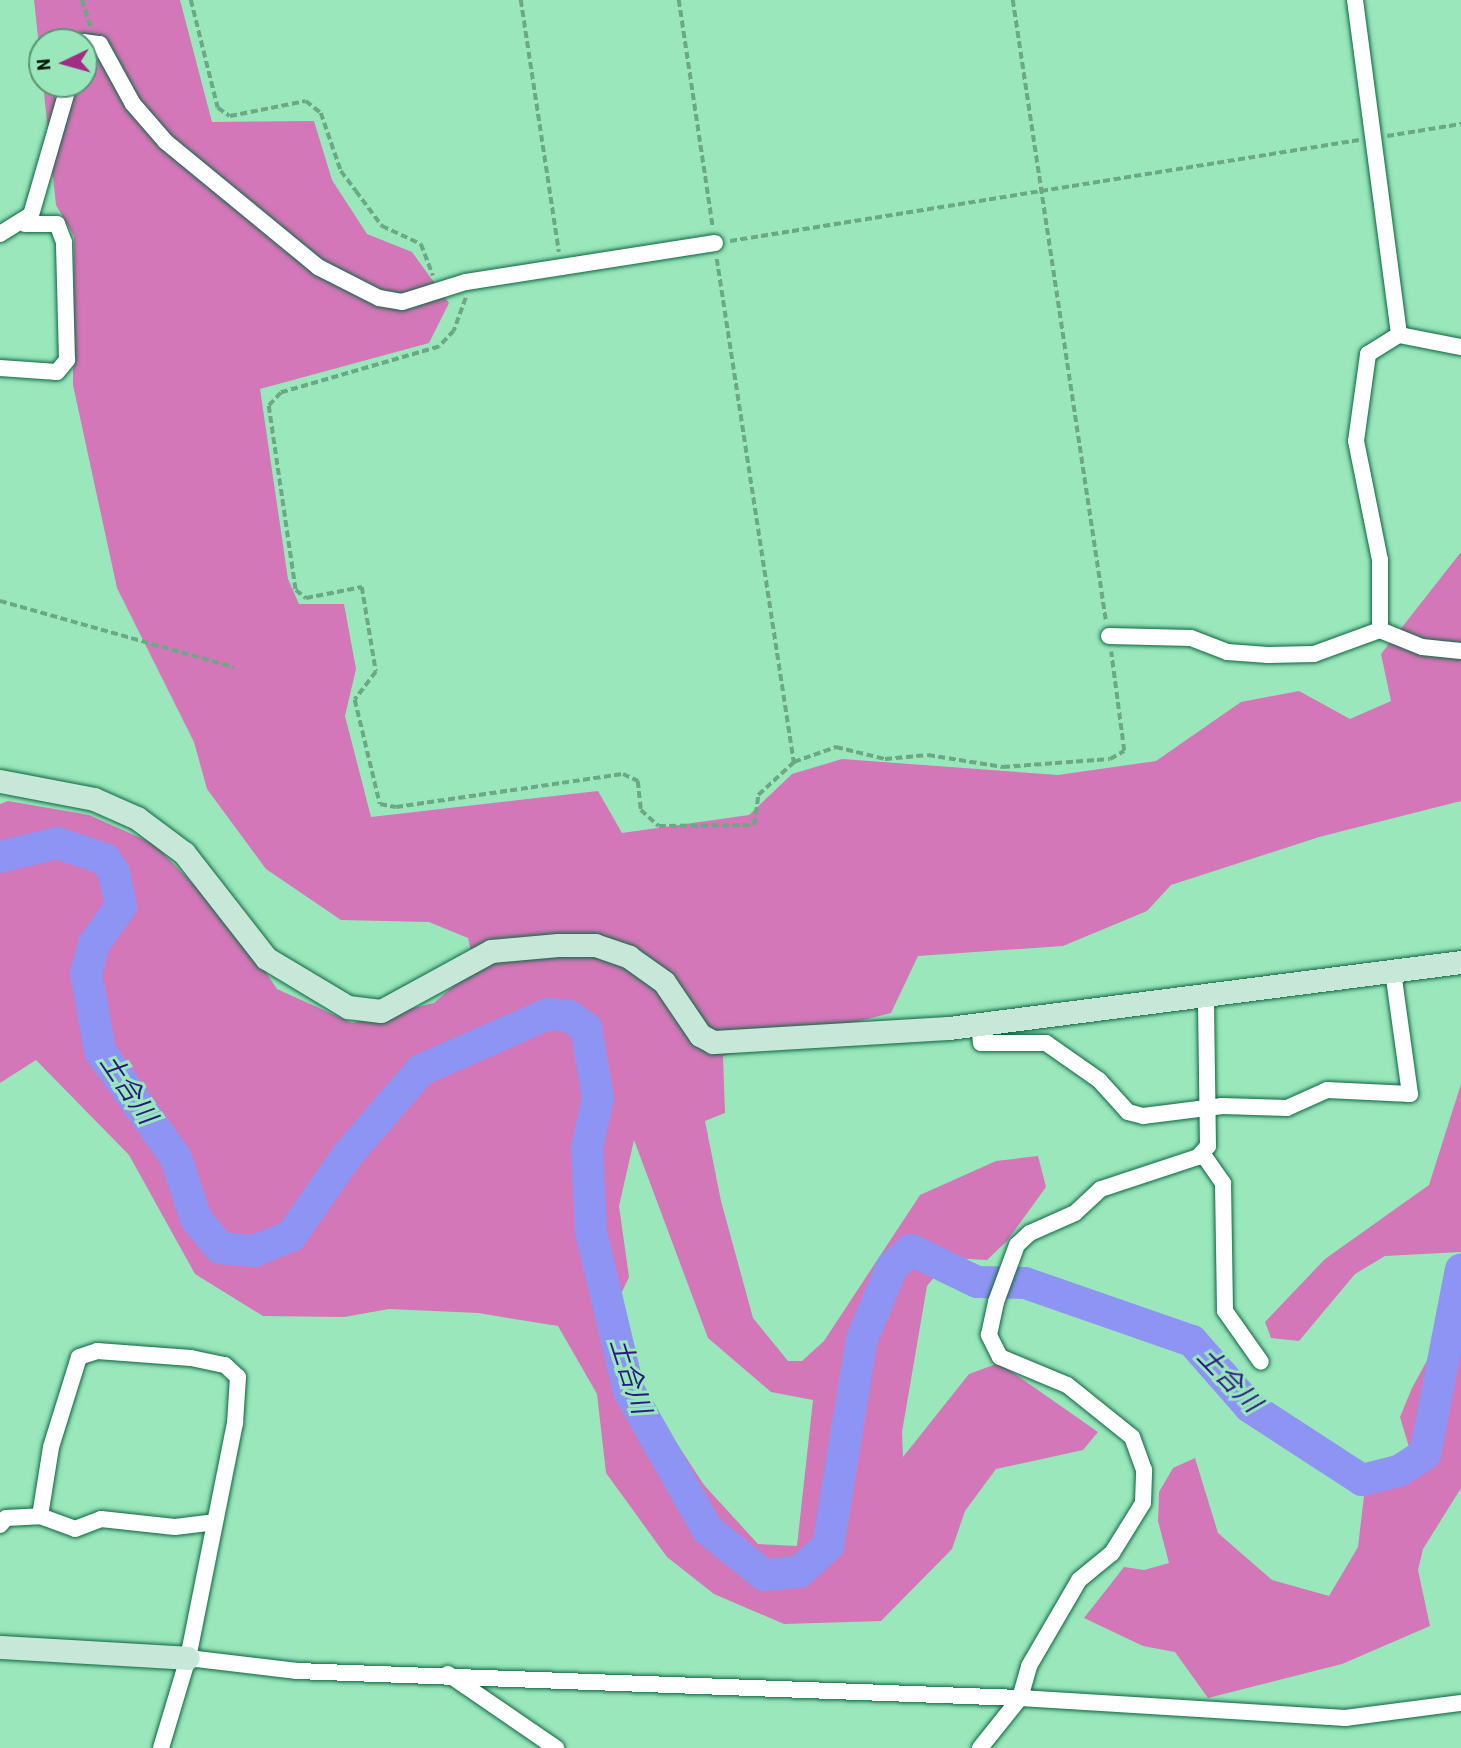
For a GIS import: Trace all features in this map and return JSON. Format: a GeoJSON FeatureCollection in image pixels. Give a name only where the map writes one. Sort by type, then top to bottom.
{"type":"FeatureCollection","features":[{"type":"Feature","properties":{"kind":"street"},"geometry":{"type":"LineString","coordinates":[[1355,0],[1377,137],[1399,334]]}},
{"type":"Feature","properties":{"kind":"street"},"geometry":{"type":"LineString","coordinates":[[98,54],[166,142],[318,267],[379,298],[402,302],[438,288],[466,282],[715,243]]}},
{"type":"Feature","properties":{"kind":"street"},"geometry":{"type":"LineString","coordinates":[[25,224],[65,98]]}},
{"type":"Feature","properties":{"kind":"street"},"geometry":{"type":"LineString","coordinates":[[0,234],[25,224],[57,224],[64,242],[67,360],[57,372],[0,368]]}},
{"type":"Feature","properties":{"kind":"street"},"geometry":{"type":"LineString","coordinates":[[1380,630],[1380,560],[1356,441],[1368,354],[1399,334],[1461,347]]}},
{"type":"Feature","properties":{"kind":"street"},"geometry":{"type":"LineString","coordinates":[[1109,636],[1191,638],[1227,652],[1314,654],[1380,630],[1422,647],[1461,651]]}},
{"type":"Feature","properties":{"kind":"street"},"geometry":{"type":"LineString","coordinates":[[0,781],[94,799],[137,818],[184,853],[266,958],[348,1007],[381,1011],[492,951],[595,945],[629,957],[664,982],[699,1035],[713,1042],[979,1024],[1461,962]]}},
{"type":"Feature","properties":{"kind":"street"},"geometry":{"type":"LineString","coordinates":[[979,1024],[981,1043],[1046,1043],[1099,1080],[1128,1112],[1287,1108],[1327,1090],[1410,1094],[1393,971]]}},
{"type":"Feature","properties":{"kind":"street"},"geometry":{"type":"LineString","coordinates":[[980,1748],[1020,1698],[1050,1625],[1079,1580],[1135,1524],[1144,1470],[1132,1437],[1067,1385],[1000,1357],[989,1335],[996,1302],[1011,1262],[1030,1233],[1075,1213],[1101,1189],[1202,1153],[1208,1146],[1206,995]]}},
{"type":"Feature","properties":{"kind":"street"},"geometry":{"type":"LineString","coordinates":[[1202,1153],[1223,1183],[1225,1311],[1261,1362]]}},
{"type":"Feature","properties":{"kind":"street"},"geometry":{"type":"LineString","coordinates":[[40,1516],[71,1368],[97,1351],[191,1358],[225,1365],[238,1377],[235,1423],[188,1658],[161,1748]]}},
{"type":"Feature","properties":{"kind":"street"},"geometry":{"type":"LineString","coordinates":[[0,1525],[6,1518],[40,1516],[75,1529],[101,1519],[175,1527],[214,1522]]}},
{"type":"Feature","properties":{"kind":"street"},"geometry":{"type":"LineString","coordinates":[[0,1647],[188,1658],[297,1671],[448,1674],[1020,1698],[1345,1718],[1461,1703]]}},
{"type":"Feature","properties":{"kind":"street"},"geometry":{"type":"LineString","coordinates":[[448,1674],[556,1748]]}},
{"type":"Feature","properties":{"kind":"path"},"geometry":{"type":"LineString","coordinates":[[82,0],[86,28]]}},
{"type":"Feature","properties":{"kind":"path"},"geometry":{"type":"LineString","coordinates":[[191,0],[218,108],[230,116],[306,101],[321,113],[341,171],[382,226],[421,244],[438,288]]}},
{"type":"Feature","properties":{"kind":"path"},"geometry":{"type":"LineString","coordinates":[[521,0],[561,265]]}},
{"type":"Feature","properties":{"kind":"path"},"geometry":{"type":"LineString","coordinates":[[679,0],[794,762]]}},
{"type":"Feature","properties":{"kind":"path"},"geometry":{"type":"LineString","coordinates":[[466,282],[448,341],[281,393],[270,406],[296,590],[306,598],[362,587],[376,673],[355,700],[380,804],[396,807],[623,774],[638,781],[641,810],[659,826],[754,825],[758,795],[794,762],[836,747],[885,759],[929,755],[1003,767],[1110,759],[1124,744],[1013,0]]}},
{"type":"Feature","properties":{"kind":"path"},"geometry":{"type":"LineString","coordinates":[[715,243],[1461,124]]}},
{"type":"Feature","properties":{"kind":"path"},"geometry":{"type":"LineString","coordinates":[[0,601],[234,667]]}},
{"type":"Feature","properties":{"kind":"shaded area"},"geometry":{"type":"Polygon","coordinates":[[[34,0],[180,0],[212,122],[314,121],[332,180],[367,234],[412,252],[449,303],[429,343],[260,389],[288,579],[299,604],[344,604],[356,669],[345,716],[371,817],[598,791],[622,833],[749,815],[792,774],[842,759],[1058,775],[1156,761],[1241,702],[1299,691],[1350,719],[1391,701],[1381,654],[1461,552],[1461,801],[1319,837],[1171,885],[1147,911],[1063,946],[918,956],[891,1013],[723,1056],[725,1113],[705,1121],[721,1201],[753,1318],[788,1361],[802,1361],[824,1341],[920,1195],[996,1161],[1038,1156],[1046,1187],[1007,1241],[987,1260],[950,1258],[927,1286],[902,1432],[903,1457],[969,1374],[999,1363],[1098,1432],[1083,1450],[996,1469],[965,1511],[952,1549],[881,1621],[784,1624],[714,1594],[667,1557],[606,1473],[597,1394],[558,1326],[478,1313],[389,1309],[344,1317],[263,1316],[195,1274],[129,1155],[36,1060],[0,1083],[0,804],[8,801],[89,815],[154,844],[235,927],[277,989],[352,1023],[434,1003],[475,967],[468,938],[429,922],[341,920],[266,869],[207,789],[194,742],[117,588],[73,385],[74,236],[56,205],[45,98],[98,98],[98,28],[37,28],[34,0]],[[634,1140],[619,1206],[629,1277],[621,1294],[627,1338],[648,1399],[704,1485],[758,1544],[797,1546],[813,1400],[771,1392],[708,1338],[634,1140]]]}},
{"type":"Feature","properties":{"kind":"shaded area"},"geometry":{"type":"Polygon","coordinates":[[[1461,1084],[1461,1252],[1385,1256],[1355,1274],[1299,1341],[1271,1338],[1265,1322],[1325,1259],[1429,1185],[1461,1084]]]}},
{"type":"Feature","properties":{"kind":"shaded area"},"geometry":{"type":"Polygon","coordinates":[[[1461,1326],[1461,1488],[1423,1549],[1418,1570],[1430,1626],[1342,1664],[1208,1698],[1175,1652],[1143,1646],[1084,1618],[1124,1567],[1144,1570],[1169,1563],[1158,1521],[1159,1492],[1173,1468],[1195,1458],[1218,1533],[1272,1580],[1329,1596],[1358,1547],[1364,1496],[1409,1447],[1400,1417],[1412,1388],[1441,1335],[1461,1326]]]}},
{"type":"Feature","properties":{"kind":"waterway","name":"土合川"},"geometry":{"type":"LineString","coordinates":[[0,857],[57,843],[105,859],[114,873],[121,906],[94,944],[86,973],[100,1051],[176,1158],[196,1219],[220,1248],[254,1251],[291,1236],[349,1153],[421,1070],[548,1014],[569,1016],[586,1028],[598,1098],[587,1148],[591,1232],[629,1391],[707,1529],[764,1575],[799,1572],[828,1546],[862,1339],[892,1267],[911,1250],[977,1282],[1025,1283],[1192,1341],[1250,1407],[1362,1480],[1399,1471],[1425,1454],[1461,1269]]}}]}
